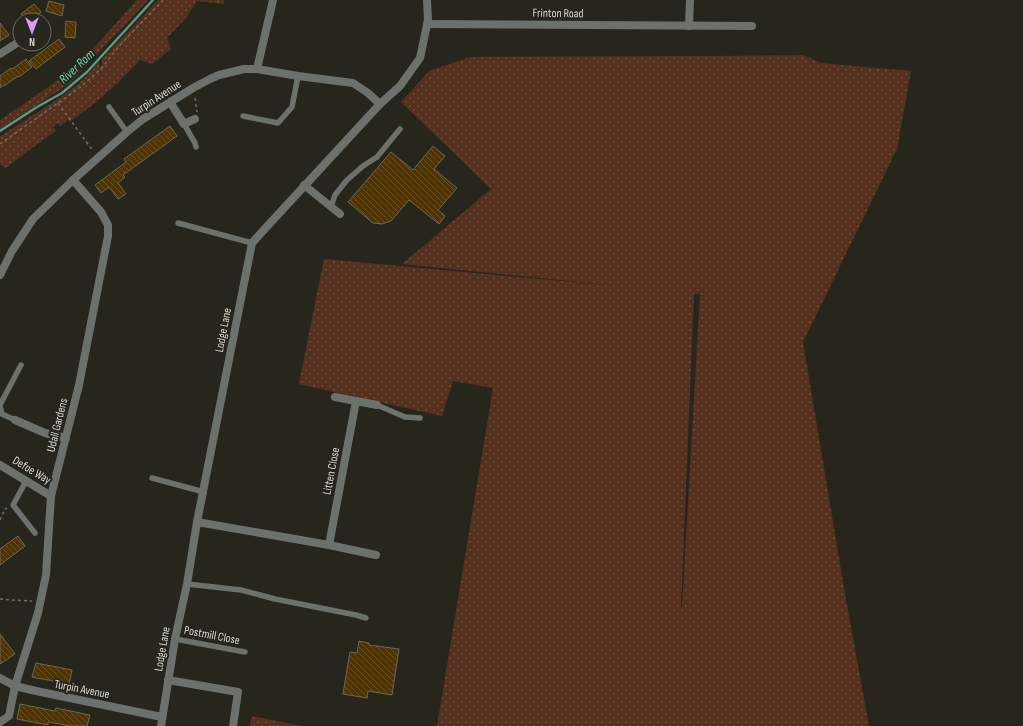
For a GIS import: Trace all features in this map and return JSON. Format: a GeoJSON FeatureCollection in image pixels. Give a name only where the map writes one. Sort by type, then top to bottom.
{"type":"FeatureCollection","features":[{"type":"Feature","properties":{"kind":"street"},"geometry":{"type":"LineString","coordinates":[[257,69],[273,0]]}},
{"type":"Feature","properties":{"kind":"street","name":"Lodge Lane"},"geometry":{"type":"LineString","coordinates":[[161,726],[175,639],[187,584],[197,522],[252,243],[380,104],[400,86],[420,58],[428,20],[427,0]]}},
{"type":"Feature","properties":{"kind":"street"},"geometry":{"type":"LineString","coordinates":[[689,26],[690,0]]}},
{"type":"Feature","properties":{"kind":"street","name":"Frinton Road"},"geometry":{"type":"LineString","coordinates":[[427,24],[752,26]]}},
{"type":"Feature","properties":{"kind":"street"},"geometry":{"type":"LineString","coordinates":[[0,54],[12,46]]}},
{"type":"Feature","properties":{"kind":"street","name":"Turpin Avenue"},"geometry":{"type":"LineString","coordinates":[[0,274],[32,219],[98,157],[143,119],[193,88],[219,75],[244,69],[257,69],[298,76],[353,82],[380,104]]}},
{"type":"Feature","properties":{"kind":"street"},"geometry":{"type":"LineString","coordinates":[[170,102],[184,124],[197,118]]}},
{"type":"Feature","properties":{"kind":"street","name":"Udall Gardens"},"geometry":{"type":"LineString","coordinates":[[0,722],[9,716],[15,686],[38,613],[46,575],[51,496],[79,385],[108,236],[108,225],[101,212],[73,180]]}},
{"type":"Feature","properties":{"kind":"street"},"geometry":{"type":"LineString","coordinates":[[304,185],[340,214]]}},
{"type":"Feature","properties":{"kind":"street"},"geometry":{"type":"LineString","coordinates":[[335,397],[377,406]]}},
{"type":"Feature","properties":{"kind":"street","name":"Litten Close"},"geometry":{"type":"LineString","coordinates":[[329,544],[356,401]]}},
{"type":"Feature","properties":{"kind":"street"},"geometry":{"type":"LineString","coordinates":[[15,420],[45,433],[66,438]]}},
{"type":"Feature","properties":{"kind":"street","name":"Defoe Way"},"geometry":{"type":"LineString","coordinates":[[0,465],[51,496]]}},
{"type":"Feature","properties":{"kind":"street"},"geometry":{"type":"LineString","coordinates":[[197,522],[329,544],[376,555]]}},
{"type":"Feature","properties":{"kind":"street","name":"Turpin Avenue"},"geometry":{"type":"LineString","coordinates":[[0,678],[15,686],[162,717]]}},
{"type":"Feature","properties":{"kind":"street"},"geometry":{"type":"LineString","coordinates":[[168,680],[238,692],[233,726]]}},
{"type":"Feature","properties":{"kind":"lane"},"geometry":{"type":"LineString","coordinates":[[243,116],[278,123],[292,107],[298,76]]}},
{"type":"Feature","properties":{"kind":"lane"},"geometry":{"type":"LineString","coordinates":[[108,108],[127,132]]}},
{"type":"Feature","properties":{"kind":"lane"},"geometry":{"type":"LineString","coordinates":[[184,124],[196,147]]}},
{"type":"Feature","properties":{"kind":"lane"},"geometry":{"type":"LineString","coordinates":[[331,207],[335,195],[346,180],[377,157],[400,129]]}},
{"type":"Feature","properties":{"kind":"lane"},"geometry":{"type":"LineString","coordinates":[[178,223],[252,243]]}},
{"type":"Feature","properties":{"kind":"lane"},"geometry":{"type":"LineString","coordinates":[[15,420],[2,414],[0,405],[21,365]]}},
{"type":"Feature","properties":{"kind":"lane"},"geometry":{"type":"LineString","coordinates":[[377,406],[405,416],[420,418]]}},
{"type":"Feature","properties":{"kind":"lane"},"geometry":{"type":"LineString","coordinates":[[152,478],[204,492]]}},
{"type":"Feature","properties":{"kind":"lane"},"geometry":{"type":"LineString","coordinates":[[26,481],[13,505],[35,533]]}},
{"type":"Feature","properties":{"kind":"lane"},"geometry":{"type":"LineString","coordinates":[[187,584],[241,590],[366,618]]}},
{"type":"Feature","properties":{"kind":"lane","name":"Postmill Close"},"geometry":{"type":"LineString","coordinates":[[175,639],[245,652]]}},
{"type":"Feature","properties":{"kind":"path"},"geometry":{"type":"LineString","coordinates":[[0,144],[78,89],[101,69],[120,45],[163,0]]}},
{"type":"Feature","properties":{"kind":"path"},"geometry":{"type":"LineString","coordinates":[[193,88],[197,118]]}},
{"type":"Feature","properties":{"kind":"path"},"geometry":{"type":"LineString","coordinates":[[58,102],[98,157]]}},
{"type":"Feature","properties":{"kind":"path"},"geometry":{"type":"LineString","coordinates":[[0,520],[5,509],[13,505]]}},
{"type":"Feature","properties":{"kind":"path"},"geometry":{"type":"LineString","coordinates":[[0,599],[40,601]]}},
{"type":"Feature","properties":{"kind":"shaded area"},"geometry":{"type":"Polygon","coordinates":[[[137,0],[148,0],[69,84],[0,129],[0,120],[70,72],[137,0]]]}},
{"type":"Feature","properties":{"kind":"shaded area"},"geometry":{"type":"Polygon","coordinates":[[[158,0],[224,0],[224,4],[197,1],[186,18],[167,38],[171,49],[152,64],[140,60],[119,82],[70,122],[68,120],[60,126],[58,123],[53,127],[56,131],[6,168],[0,164],[0,137],[70,90],[99,62],[100,67],[102,65],[102,59],[158,0]]]}},
{"type":"Feature","properties":{"kind":"shaded area"},"geometry":{"type":"Polygon","coordinates":[[[803,55],[821,63],[911,71],[897,149],[803,342],[845,594],[869,726],[437,726],[493,388],[453,381],[442,416],[299,384],[324,259],[627,287],[402,264],[491,189],[401,102],[429,71],[470,57],[803,55]],[[694,294],[681,607],[682,607],[700,294],[694,294]]]}},
{"type":"Feature","properties":{"kind":"shaded area"},"geometry":{"type":"Polygon","coordinates":[[[252,716],[302,726],[250,726],[252,716]]]}},
{"type":"Feature","properties":{"kind":"building"},"geometry":{"type":"Polygon","coordinates":[[[49,1],[64,5],[62,16],[46,11],[49,1]]]}},
{"type":"Feature","properties":{"kind":"building"},"geometry":{"type":"Polygon","coordinates":[[[34,4],[41,12],[24,12],[34,4]]]}},
{"type":"Feature","properties":{"kind":"building"},"geometry":{"type":"Polygon","coordinates":[[[66,21],[76,22],[75,38],[65,37],[66,21]]]}},
{"type":"Feature","properties":{"kind":"building"},"geometry":{"type":"Polygon","coordinates":[[[0,23],[9,35],[0,41],[0,23]]]}},
{"type":"Feature","properties":{"kind":"building"},"geometry":{"type":"Polygon","coordinates":[[[59,39],[65,47],[36,69],[29,61],[41,52],[52,52],[52,44],[59,39]]]}},
{"type":"Feature","properties":{"kind":"building"},"geometry":{"type":"Polygon","coordinates":[[[26,59],[32,67],[19,77],[18,76],[0,88],[0,76],[26,59]]]}},
{"type":"Feature","properties":{"kind":"building"},"geometry":{"type":"Polygon","coordinates":[[[170,126],[177,136],[123,175],[125,177],[118,183],[126,194],[118,199],[109,187],[101,193],[95,185],[126,162],[124,159],[170,126]]]}},
{"type":"Feature","properties":{"kind":"building"},"geometry":{"type":"Polygon","coordinates":[[[433,146],[445,156],[434,169],[457,188],[438,210],[445,216],[439,224],[409,200],[391,221],[382,224],[373,223],[348,202],[391,152],[413,170],[433,146]]]}},
{"type":"Feature","properties":{"kind":"building"},"geometry":{"type":"Polygon","coordinates":[[[18,536],[25,546],[0,565],[0,549],[18,536]]]}},
{"type":"Feature","properties":{"kind":"building"},"geometry":{"type":"Polygon","coordinates":[[[0,634],[15,654],[0,664],[0,634]]]}},
{"type":"Feature","properties":{"kind":"building"},"geometry":{"type":"Polygon","coordinates":[[[359,641],[369,643],[369,645],[399,649],[392,695],[368,691],[367,698],[343,694],[350,652],[357,653],[359,641]]]}},
{"type":"Feature","properties":{"kind":"building"},"geometry":{"type":"Polygon","coordinates":[[[36,663],[72,670],[69,684],[32,677],[36,663]]]}},
{"type":"Feature","properties":{"kind":"building"},"geometry":{"type":"Polygon","coordinates":[[[20,704],[55,711],[56,708],[90,715],[87,726],[71,726],[48,722],[48,725],[17,719],[20,704]]]}},
{"type":"Feature","properties":{"kind":"waterway","name":"River Rom"},"geometry":{"type":"LineString","coordinates":[[0,131],[62,93],[87,72],[153,0]]}}]}
